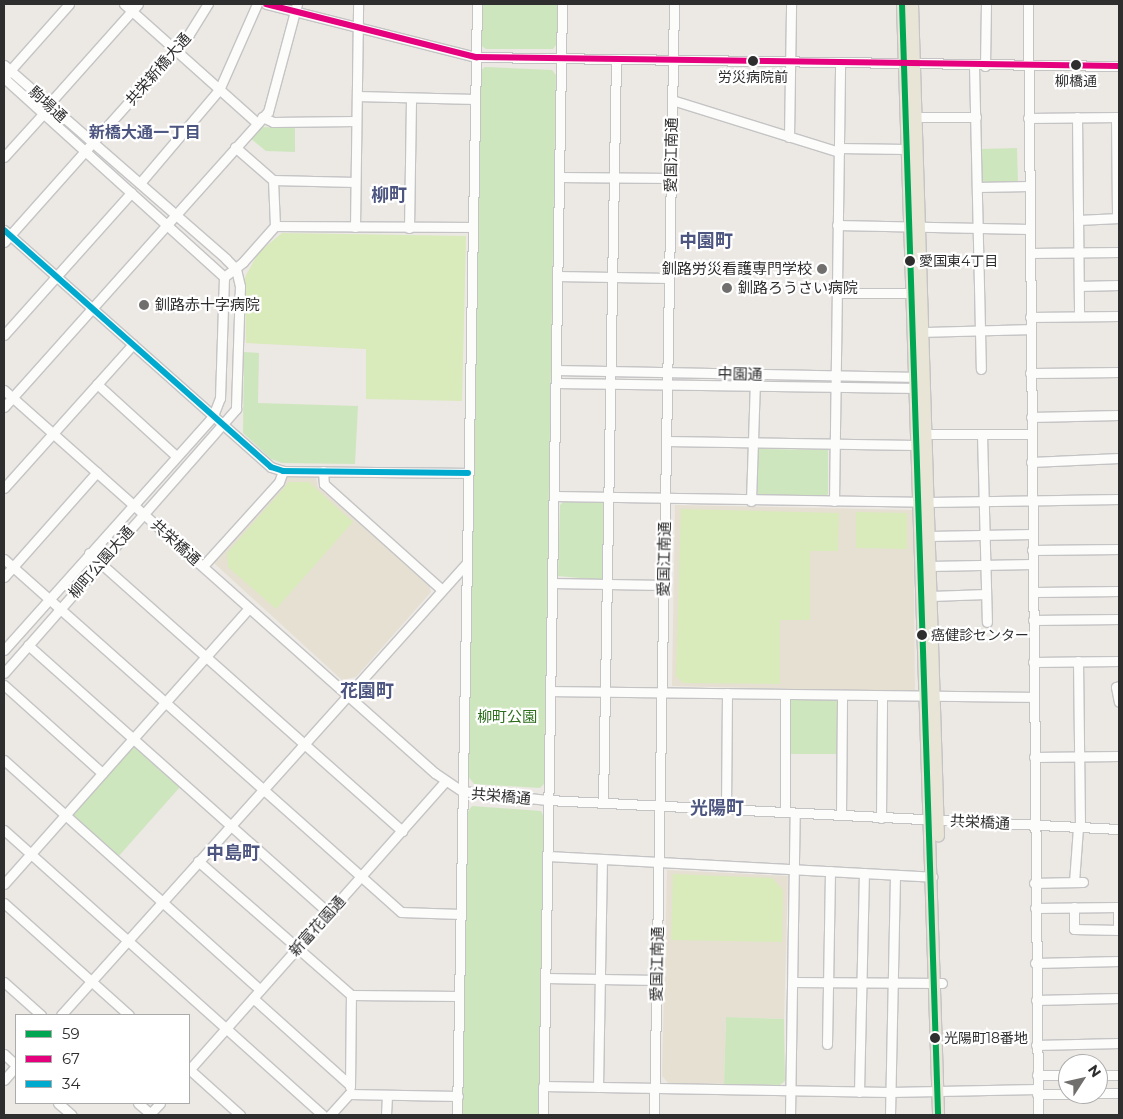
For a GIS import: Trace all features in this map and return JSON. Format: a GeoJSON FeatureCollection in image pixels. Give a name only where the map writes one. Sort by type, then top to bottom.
{"type":"FeatureCollection","features":[{"type":"Feature","properties":{"kind":"main road"},"geometry":{"type":"LineString","coordinates":[[902,4],[917,117],[914,226],[919,383],[926,434],[923,502],[942,1092],[945,1115]]}},
{"type":"Feature","properties":{"kind":"main road"},"geometry":{"type":"LineString","coordinates":[[912,4],[906,149],[914,226]]}},
{"type":"Feature","properties":{"kind":"main road"},"geometry":{"type":"LineString","coordinates":[[916,293],[922,332],[916,445],[929,536],[931,596],[929,696]]}},
{"type":"Feature","properties":{"kind":"main road"},"geometry":{"type":"LineString","coordinates":[[934,820],[932,877],[939,983]]}},
{"type":"Feature","properties":{"kind":"main road"},"geometry":{"type":"LineString","coordinates":[[938,1115],[942,1092]]}},
{"type":"Feature","properties":{"kind":"street"},"geometry":{"type":"LineString","coordinates":[[5,73],[69,4]]}},
{"type":"Feature","properties":{"kind":"street"},"geometry":{"type":"LineString","coordinates":[[124,4],[135,8],[175,50],[219,90],[259,120],[273,122],[356,121]]}},
{"type":"Feature","properties":{"kind":"street","name":"共栄新橋大通"},"geometry":{"type":"LineString","coordinates":[[6,236],[175,50],[199,21],[208,4]]}},
{"type":"Feature","properties":{"kind":"street"},"geometry":{"type":"LineString","coordinates":[[140,183],[219,90],[257,4]]}},
{"type":"Feature","properties":{"kind":"street"},"geometry":{"type":"LineString","coordinates":[[266,4],[296,8],[358,27],[476,57],[1028,67],[1119,66]]}},
{"type":"Feature","properties":{"kind":"street"},"geometry":{"type":"LineString","coordinates":[[356,227],[358,4]]}},
{"type":"Feature","properties":{"kind":"street"},"geometry":{"type":"LineString","coordinates":[[457,1115],[477,4]]}},
{"type":"Feature","properties":{"kind":"street"},"geometry":{"type":"LineString","coordinates":[[542,1115],[546,978],[562,4]]}},
{"type":"Feature","properties":{"kind":"street","name":"愛国江南通"},"geometry":{"type":"LineString","coordinates":[[654,1115],[674,4]]}},
{"type":"Feature","properties":{"kind":"street"},"geometry":{"type":"LineString","coordinates":[[790,137],[791,4]]}},
{"type":"Feature","properties":{"kind":"street"},"geometry":{"type":"LineString","coordinates":[[985,66],[986,4]]}},
{"type":"Feature","properties":{"kind":"street"},"geometry":{"type":"LineString","coordinates":[[1028,4],[1029,329],[1034,620],[1034,908],[1038,1115]]}},
{"type":"Feature","properties":{"kind":"street"},"geometry":{"type":"LineString","coordinates":[[48,105],[135,8]]}},
{"type":"Feature","properties":{"kind":"street"},"geometry":{"type":"LineString","coordinates":[[4,407],[268,112],[296,8]]}},
{"type":"Feature","properties":{"kind":"street"},"geometry":{"type":"LineString","coordinates":[[603,803],[616,60]]}},
{"type":"Feature","properties":{"kind":"street"},"geometry":{"type":"LineString","coordinates":[[834,501],[840,63]]}},
{"type":"Feature","properties":{"kind":"street"},"geometry":{"type":"LineString","coordinates":[[974,66],[981,369]]}},
{"type":"Feature","properties":{"kind":"street","name":"駒場通"},"geometry":{"type":"LineString","coordinates":[[5,73],[48,105],[92,143]]}},
{"type":"Feature","properties":{"kind":"street","name":"駒場通"},"geometry":{"type":"LineString","coordinates":[[5,73],[43,114],[85,151]]}},
{"type":"Feature","properties":{"kind":"street"},"geometry":{"type":"LineString","coordinates":[[357,96],[411,99],[474,99]]}},
{"type":"Feature","properties":{"kind":"street"},"geometry":{"type":"LineString","coordinates":[[409,228],[411,99]]}},
{"type":"Feature","properties":{"kind":"street"},"geometry":{"type":"LineString","coordinates":[[672,100],[790,137],[839,150],[906,149]]}},
{"type":"Feature","properties":{"kind":"street"},"geometry":{"type":"LineString","coordinates":[[4,158],[43,114]]}},
{"type":"Feature","properties":{"kind":"street"},"geometry":{"type":"LineString","coordinates":[[917,117],[976,117]]}},
{"type":"Feature","properties":{"kind":"street"},"geometry":{"type":"LineString","coordinates":[[1077,117],[1079,316]]}},
{"type":"Feature","properties":{"kind":"street"},"geometry":{"type":"LineString","coordinates":[[1028,118],[1118,117],[1118,218],[1078,220]]}},
{"type":"Feature","properties":{"kind":"street"},"geometry":{"type":"LineString","coordinates":[[92,143],[140,183],[236,269]]}},
{"type":"Feature","properties":{"kind":"street"},"geometry":{"type":"LineString","coordinates":[[235,147],[274,180],[355,182]]}},
{"type":"Feature","properties":{"kind":"street"},"geometry":{"type":"LineString","coordinates":[[85,151],[224,277],[236,269],[275,226],[274,180]]}},
{"type":"Feature","properties":{"kind":"street"},"geometry":{"type":"LineString","coordinates":[[559,177],[671,178]]}},
{"type":"Feature","properties":{"kind":"street"},"geometry":{"type":"LineString","coordinates":[[977,187],[1029,186]]}},
{"type":"Feature","properties":{"kind":"street"},"geometry":{"type":"LineString","coordinates":[[4,335],[131,193]]}},
{"type":"Feature","properties":{"kind":"street"},"geometry":{"type":"LineString","coordinates":[[837,225],[1029,229]]}},
{"type":"Feature","properties":{"kind":"street"},"geometry":{"type":"LineString","coordinates":[[275,226],[473,227]]}},
{"type":"Feature","properties":{"kind":"street"},"geometry":{"type":"LineString","coordinates":[[6,236],[92,308],[271,467],[283,471],[468,473]]}},
{"type":"Feature","properties":{"kind":"street"},"geometry":{"type":"LineString","coordinates":[[1030,253],[1119,252]]}},
{"type":"Feature","properties":{"kind":"street","name":"柳町公園大通"},"geometry":{"type":"LineString","coordinates":[[4,673],[100,562],[224,425],[237,404],[240,286],[236,269]]}},
{"type":"Feature","properties":{"kind":"street"},"geometry":{"type":"LineString","coordinates":[[558,276],[669,278]]}},
{"type":"Feature","properties":{"kind":"street","name":"柳町公園大通"},"geometry":{"type":"LineString","coordinates":[[4,650],[213,416],[220,398],[224,277]]}},
{"type":"Feature","properties":{"kind":"street"},"geometry":{"type":"LineString","coordinates":[[1079,286],[1119,285]]}},
{"type":"Feature","properties":{"kind":"street"},"geometry":{"type":"LineString","coordinates":[[836,293],[916,293]]}},
{"type":"Feature","properties":{"kind":"street"},"geometry":{"type":"LineString","coordinates":[[1030,317],[1119,316]]}},
{"type":"Feature","properties":{"kind":"street"},"geometry":{"type":"LineString","coordinates":[[922,332],[1029,329]]}},
{"type":"Feature","properties":{"kind":"street"},"geometry":{"type":"LineString","coordinates":[[4,488],[133,344]]}},
{"type":"Feature","properties":{"kind":"street","name":"中園通"},"geometry":{"type":"LineString","coordinates":[[556,370],[836,376],[919,383]]}},
{"type":"Feature","properties":{"kind":"street"},"geometry":{"type":"LineString","coordinates":[[1030,372],[1119,372]]}},
{"type":"Feature","properties":{"kind":"street"},"geometry":{"type":"LineString","coordinates":[[752,501],[755,374]]}},
{"type":"Feature","properties":{"kind":"street","name":"中園通"},"geometry":{"type":"LineString","coordinates":[[556,383],[835,388],[919,383]]}},
{"type":"Feature","properties":{"kind":"street"},"geometry":{"type":"LineString","coordinates":[[97,384],[176,456]]}},
{"type":"Feature","properties":{"kind":"street","name":"共栄橋通"},"geometry":{"type":"LineString","coordinates":[[4,390],[445,782],[462,792],[548,800],[1119,829]]}},
{"type":"Feature","properties":{"kind":"street"},"geometry":{"type":"LineString","coordinates":[[1031,417],[1119,415]]}},
{"type":"Feature","properties":{"kind":"street"},"geometry":{"type":"LineString","coordinates":[[926,434],[1031,434]]}},
{"type":"Feature","properties":{"kind":"street"},"geometry":{"type":"LineString","coordinates":[[982,434],[987,622]]}},
{"type":"Feature","properties":{"kind":"street"},"geometry":{"type":"LineString","coordinates":[[666,441],[916,445]]}},
{"type":"Feature","properties":{"kind":"street"},"geometry":{"type":"LineString","coordinates":[[1031,462],[1119,458]]}},
{"type":"Feature","properties":{"kind":"street"},"geometry":{"type":"LineString","coordinates":[[203,566],[279,482],[283,471]]}},
{"type":"Feature","properties":{"kind":"street"},"geometry":{"type":"LineString","coordinates":[[323,471],[324,484],[441,589]]}},
{"type":"Feature","properties":{"kind":"street"},"geometry":{"type":"LineString","coordinates":[[4,577],[97,472]]}},
{"type":"Feature","properties":{"kind":"street"},"geometry":{"type":"LineString","coordinates":[[554,496],[752,501],[1032,502],[1119,500]]}},
{"type":"Feature","properties":{"kind":"street"},"geometry":{"type":"LineString","coordinates":[[929,536],[1032,534]]}},
{"type":"Feature","properties":{"kind":"street"},"geometry":{"type":"LineString","coordinates":[[1032,550],[1119,549]]}},
{"type":"Feature","properties":{"kind":"street"},"geometry":{"type":"LineString","coordinates":[[89,553],[402,831]]}},
{"type":"Feature","properties":{"kind":"street"},"geometry":{"type":"LineString","coordinates":[[4,559],[401,912],[461,914]]}},
{"type":"Feature","properties":{"kind":"street"},"geometry":{"type":"LineString","coordinates":[[62,1014],[441,589],[466,564]]}},
{"type":"Feature","properties":{"kind":"street"},"geometry":{"type":"LineString","coordinates":[[929,566],[1032,564]]}},
{"type":"Feature","properties":{"kind":"street"},"geometry":{"type":"LineString","coordinates":[[552,583],[664,585]]}},
{"type":"Feature","properties":{"kind":"street"},"geometry":{"type":"LineString","coordinates":[[1033,592],[1119,591]]}},
{"type":"Feature","properties":{"kind":"street"},"geometry":{"type":"LineString","coordinates":[[931,596],[986,594]]}},
{"type":"Feature","properties":{"kind":"street"},"geometry":{"type":"LineString","coordinates":[[4,884],[249,608]]}},
{"type":"Feature","properties":{"kind":"street"},"geometry":{"type":"LineString","coordinates":[[1034,620],[1119,619]]}},
{"type":"Feature","properties":{"kind":"street"},"geometry":{"type":"LineString","coordinates":[[28,645],[329,913]]}},
{"type":"Feature","properties":{"kind":"street"},"geometry":{"type":"LineString","coordinates":[[1034,883],[1079,882],[1080,756],[1078,661]]}},
{"type":"Feature","properties":{"kind":"street"},"geometry":{"type":"LineString","coordinates":[[1033,662],[1119,661]]}},
{"type":"Feature","properties":{"kind":"street"},"geometry":{"type":"LineString","coordinates":[[4,686],[102,772]]}},
{"type":"Feature","properties":{"kind":"street"},"geometry":{"type":"LineString","coordinates":[[1119,686],[1116,687],[1119,702]]}},
{"type":"Feature","properties":{"kind":"street"},"geometry":{"type":"LineString","coordinates":[[550,691],[1034,698]]}},
{"type":"Feature","properties":{"kind":"street"},"geometry":{"type":"LineString","coordinates":[[726,809],[727,693]]}},
{"type":"Feature","properties":{"kind":"street"},"geometry":{"type":"LineString","coordinates":[[785,694],[785,812]]}},
{"type":"Feature","properties":{"kind":"street"},"geometry":{"type":"LineString","coordinates":[[841,815],[842,696]]}},
{"type":"Feature","properties":{"kind":"street"},"geometry":{"type":"LineString","coordinates":[[881,818],[882,696]]}},
{"type":"Feature","properties":{"kind":"street"},"geometry":{"type":"LineString","coordinates":[[1034,757],[1119,756]]}},
{"type":"Feature","properties":{"kind":"street"},"geometry":{"type":"LineString","coordinates":[[4,760],[260,990]]}},
{"type":"Feature","properties":{"kind":"street","name":"新富花園通"},"geometry":{"type":"LineString","coordinates":[[190,1069],[445,782]]}},
{"type":"Feature","properties":{"kind":"street"},"geometry":{"type":"LineString","coordinates":[[790,1115],[795,813]]}},
{"type":"Feature","properties":{"kind":"street"},"geometry":{"type":"LineString","coordinates":[[4,830],[323,1115]]}},
{"type":"Feature","properties":{"kind":"street"},"geometry":{"type":"LineString","coordinates":[[548,856],[932,877]]}},
{"type":"Feature","properties":{"kind":"street"},"geometry":{"type":"LineString","coordinates":[[598,1087],[602,859]]}},
{"type":"Feature","properties":{"kind":"street"},"geometry":{"type":"LineString","coordinates":[[198,861],[351,994],[459,996]]}},
{"type":"Feature","properties":{"kind":"street"},"geometry":{"type":"LineString","coordinates":[[828,1044],[830,871]]}},
{"type":"Feature","properties":{"kind":"street"},"geometry":{"type":"LineString","coordinates":[[859,1092],[864,873]]}},
{"type":"Feature","properties":{"kind":"street"},"geometry":{"type":"LineString","coordinates":[[890,1115],[895,875]]}},
{"type":"Feature","properties":{"kind":"street"},"geometry":{"type":"LineString","coordinates":[[4,903],[128,1014]]}},
{"type":"Feature","properties":{"kind":"street"},"geometry":{"type":"LineString","coordinates":[[1034,908],[1074,907],[1118,906],[1119,930],[1074,929],[1074,907]]}},
{"type":"Feature","properties":{"kind":"street"},"geometry":{"type":"LineString","coordinates":[[1035,964],[1119,961]]}},
{"type":"Feature","properties":{"kind":"street"},"geometry":{"type":"LineString","coordinates":[[546,978],[657,980]]}},
{"type":"Feature","properties":{"kind":"street"},"geometry":{"type":"LineString","coordinates":[[4,982],[40,1014]]}},
{"type":"Feature","properties":{"kind":"street"},"geometry":{"type":"LineString","coordinates":[[793,982],[939,983]]}},
{"type":"Feature","properties":{"kind":"street"},"geometry":{"type":"LineString","coordinates":[[330,1115],[350,1094],[351,994]]}},
{"type":"Feature","properties":{"kind":"street"},"geometry":{"type":"LineString","coordinates":[[253,998],[350,1084]]}},
{"type":"Feature","properties":{"kind":"street"},"geometry":{"type":"LineString","coordinates":[[1036,1000],[1119,998]]}},
{"type":"Feature","properties":{"kind":"street"},"geometry":{"type":"LineString","coordinates":[[1036,1045],[1119,1043]]}},
{"type":"Feature","properties":{"kind":"street"},"geometry":{"type":"LineString","coordinates":[[4,1054],[15,1065]]}},
{"type":"Feature","properties":{"kind":"street"},"geometry":{"type":"LineString","coordinates":[[4,1080],[15,1067]]}},
{"type":"Feature","properties":{"kind":"street"},"geometry":{"type":"LineString","coordinates":[[190,1071],[240,1115]]}},
{"type":"Feature","properties":{"kind":"street"},"geometry":{"type":"LineString","coordinates":[[1037,1075],[1058,1075]]}},
{"type":"Feature","properties":{"kind":"street"},"geometry":{"type":"LineString","coordinates":[[543,1086],[859,1092],[1037,1091],[1058,1093]]}},
{"type":"Feature","properties":{"kind":"street"},"geometry":{"type":"LineString","coordinates":[[350,1094],[458,1096]]}},
{"type":"Feature","properties":{"kind":"street"},"geometry":{"type":"LineString","coordinates":[[386,1115],[387,1095]]}},
{"type":"Feature","properties":{"kind":"street"},"geometry":{"type":"LineString","coordinates":[[59,1104],[72,1115]]}},
{"type":"Feature","properties":{"kind":"street"},"geometry":{"type":"LineString","coordinates":[[139,1104],[150,1115],[159,1104]]}},
{"type":"Feature","properties":{"kind":"shaded area"},"geometry":{"type":"Polygon","coordinates":[[[288,477],[316,478],[318,487],[429,583],[431,592],[356,677],[342,680],[214,563],[288,477]]]}},
{"type":"Feature","properties":{"kind":"shaded area"},"geometry":{"type":"Polygon","coordinates":[[[675,505],[913,510],[915,692],[672,686],[675,505]]]}},
{"type":"Feature","properties":{"kind":"shaded area"},"geometry":{"type":"Polygon","coordinates":[[[667,870],[788,876],[784,1019],[726,1017],[724,1084],[668,1083],[662,1076],[667,870]]]}},
{"type":"Feature","properties":{"kind":"green space"},"geometry":{"type":"Polygon","coordinates":[[[480,4],[558,4],[557,44],[553,49],[486,49],[479,44],[480,4]]]}},
{"type":"Feature","properties":{"kind":"green space","name":"柳町公園"},"geometry":{"type":"Polygon","coordinates":[[[485,67],[552,70],[556,75],[544,784],[540,788],[474,784],[467,775],[480,71],[485,67]]]}},
{"type":"Feature","properties":{"kind":"green space"},"geometry":{"type":"Polygon","coordinates":[[[260,127],[295,128],[295,152],[266,151],[250,138],[260,127]]]}},
{"type":"Feature","properties":{"kind":"green space"},"geometry":{"type":"Polygon","coordinates":[[[1017,148],[1018,182],[981,182],[981,149],[1017,148]]]}},
{"type":"Feature","properties":{"kind":"green space"},"geometry":{"type":"Polygon","coordinates":[[[282,233],[466,236],[462,401],[366,399],[366,349],[246,343],[245,277],[259,252],[282,233]]]}},
{"type":"Feature","properties":{"kind":"green space"},"geometry":{"type":"Polygon","coordinates":[[[244,352],[259,353],[258,403],[358,406],[355,464],[282,463],[271,459],[243,433],[244,352]]]}},
{"type":"Feature","properties":{"kind":"green space"},"geometry":{"type":"Polygon","coordinates":[[[758,449],[828,450],[828,494],[824,497],[758,495],[758,449]]]}},
{"type":"Feature","properties":{"kind":"green space"},"geometry":{"type":"Polygon","coordinates":[[[289,482],[309,482],[353,522],[276,609],[228,567],[227,553],[289,482]]]}},
{"type":"Feature","properties":{"kind":"green space"},"geometry":{"type":"Polygon","coordinates":[[[563,502],[604,503],[602,580],[558,576],[560,505],[563,502]]]}},
{"type":"Feature","properties":{"kind":"green space"},"geometry":{"type":"Polygon","coordinates":[[[681,509],[839,513],[838,551],[810,551],[810,620],[780,620],[780,684],[683,683],[676,676],[681,509]]]}},
{"type":"Feature","properties":{"kind":"green space"},"geometry":{"type":"Polygon","coordinates":[[[856,512],[907,513],[907,549],[856,548],[856,512]]]}},
{"type":"Feature","properties":{"kind":"green space"},"geometry":{"type":"Polygon","coordinates":[[[790,698],[835,699],[840,704],[839,754],[790,754],[790,698]]]}},
{"type":"Feature","properties":{"kind":"green space"},"geometry":{"type":"Polygon","coordinates":[[[132,745],[180,787],[118,857],[71,815],[132,745]]]}},
{"type":"Feature","properties":{"kind":"green space"},"geometry":{"type":"Polygon","coordinates":[[[472,806],[541,811],[544,817],[539,1115],[462,1115],[467,813],[472,806]]]}},
{"type":"Feature","properties":{"kind":"green space"},"geometry":{"type":"Polygon","coordinates":[[[673,874],[772,878],[783,890],[782,942],[671,940],[673,874]]]}},
{"type":"Feature","properties":{"kind":"green space"},"geometry":{"type":"Polygon","coordinates":[[[726,1017],[784,1019],[785,1081],[780,1085],[724,1084],[726,1017]]]}},
{"type":"Feature","properties":{"kind":"transit line","name":"67"},"geometry":{"type":"LineString","coordinates":[[266,4],[476,57],[1119,66]]}},
{"type":"Feature","properties":{"kind":"transit line","name":"59"},"geometry":{"type":"LineString","coordinates":[[902,4],[938,1115]]}},
{"type":"Feature","properties":{"kind":"transit line","name":"34"},"geometry":{"type":"LineString","coordinates":[[4,230],[271,467],[283,471],[468,473]]}},
{"type":"Feature","properties":{"kind":"place","name":"労災病院前"},"geometry":{"type":"Point","coordinates":[753,61]}},
{"type":"Feature","properties":{"kind":"place","name":"柳橋通"},"geometry":{"type":"Point","coordinates":[1076,65]}},
{"type":"Feature","properties":{"kind":"place","name":"愛国東4丁目"},"geometry":{"type":"Point","coordinates":[910,261]}},
{"type":"Feature","properties":{"kind":"place","name":"釧路労災看護専門学校"},"geometry":{"type":"Point","coordinates":[822,269]}},
{"type":"Feature","properties":{"kind":"place","name":"釧路ろうさい病院"},"geometry":{"type":"Point","coordinates":[727,288]}},
{"type":"Feature","properties":{"kind":"place","name":"釧路赤十字病院"},"geometry":{"type":"Point","coordinates":[144,305]}},
{"type":"Feature","properties":{"kind":"place","name":"癌健診センター"},"geometry":{"type":"Point","coordinates":[922,635]}},
{"type":"Feature","properties":{"kind":"place","name":"光陽町18番地"},"geometry":{"type":"Point","coordinates":[935,1038]}},
{"type":"Feature","properties":{"kind":"district","name":"新橋大通一丁目"},"geometry":{"type":"Point","coordinates":[145,133]}},
{"type":"Feature","properties":{"kind":"district","name":"柳町"},"geometry":{"type":"Point","coordinates":[389,195]}},
{"type":"Feature","properties":{"kind":"district","name":"中園町"},"geometry":{"type":"Point","coordinates":[706,241]}},
{"type":"Feature","properties":{"kind":"district","name":"花園町"},"geometry":{"type":"Point","coordinates":[367,691]}},
{"type":"Feature","properties":{"kind":"district","name":"光陽町"},"geometry":{"type":"Point","coordinates":[717,808]}},
{"type":"Feature","properties":{"kind":"district","name":"中島町"},"geometry":{"type":"Point","coordinates":[233,853]}}]}
